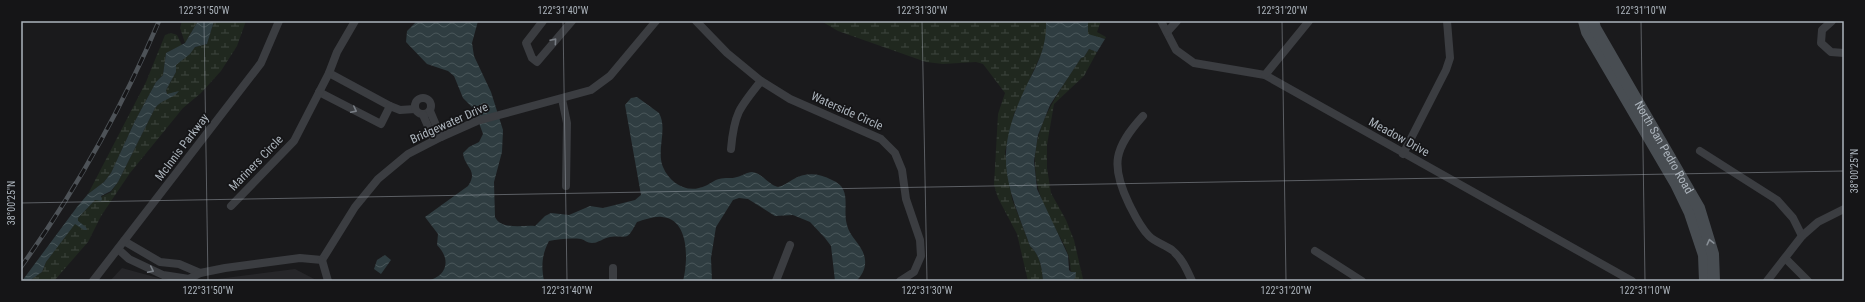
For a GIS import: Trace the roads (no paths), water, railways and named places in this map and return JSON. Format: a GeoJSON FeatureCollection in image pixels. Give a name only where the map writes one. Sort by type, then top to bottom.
{"type":"FeatureCollection","features":[{"type":"Feature","properties":{"kind":"street","name":"McInnis Parkway"},"geometry":{"type":"LineString","coordinates":[[93,281],[261,63],[279,21]]}},
{"type":"Feature","properties":{"kind":"street","name":"Mariners Circle"},"geometry":{"type":"LineString","coordinates":[[231,206],[294,141],[329,73],[337,52],[355,21]]}},
{"type":"Feature","properties":{"kind":"street"},"geometry":{"type":"LineString","coordinates":[[544,21],[526,43],[532,58],[537,62],[572,21]]}},
{"type":"Feature","properties":{"kind":"street","name":"Bridgewater Drive"},"geometry":{"type":"LineString","coordinates":[[322,260],[355,207],[378,179],[408,154],[438,138],[477,121],[498,114],[562,99],[591,90],[610,76],[656,21]]}},
{"type":"Feature","properties":{"kind":"street","name":"Waterside Circle"},"geometry":{"type":"LineString","coordinates":[[696,21],[727,53],[761,81],[790,99],[881,139],[895,153],[902,170],[906,199],[920,240],[921,256],[914,272],[900,281]]}},
{"type":"Feature","properties":{"kind":"street","name":"Meadow Drive"},"geometry":{"type":"LineString","coordinates":[[1161,21],[1176,50],[1194,63],[1265,75],[1403,154],[1632,281]]}},
{"type":"Feature","properties":{"kind":"street"},"geometry":{"type":"LineString","coordinates":[[1167,32],[1177,21]]}},
{"type":"Feature","properties":{"kind":"street"},"geometry":{"type":"LineString","coordinates":[[1265,75],[1309,21]]}},
{"type":"Feature","properties":{"kind":"street"},"geometry":{"type":"LineString","coordinates":[[1403,154],[1446,70],[1450,58],[1446,21]]}},
{"type":"Feature","properties":{"kind":"street","name":"North San Pedro Road"},"geometry":{"type":"LineString","coordinates":[[1584,21],[1587,32],[1676,184],[1690,213],[1704,255],[1705,281]]}},
{"type":"Feature","properties":{"kind":"street","name":"North San Pedro Road"},"geometry":{"type":"LineString","coordinates":[[1593,21],[1595,28],[1699,208],[1713,254],[1714,281]]}},
{"type":"Feature","properties":{"kind":"street"},"geometry":{"type":"LineString","coordinates":[[1832,21],[1822,30],[1821,43],[1831,52],[1844,53]]}},
{"type":"Feature","properties":{"kind":"street"},"geometry":{"type":"LineString","coordinates":[[329,73],[390,106],[400,110],[415,109],[416,112],[426,113]]}},
{"type":"Feature","properties":{"kind":"street"},"geometry":{"type":"LineString","coordinates":[[731,149],[733,125],[738,113],[744,101],[761,81]]}},
{"type":"Feature","properties":{"kind":"street"},"geometry":{"type":"LineString","coordinates":[[319,92],[381,124],[390,106]]}},
{"type":"Feature","properties":{"kind":"street"},"geometry":{"type":"LineString","coordinates":[[415,109],[417,100],[422,98],[430,102],[432,106],[426,113]]}},
{"type":"Feature","properties":{"kind":"street"},"geometry":{"type":"LineString","coordinates":[[562,99],[567,123],[566,186]]}},
{"type":"Feature","properties":{"kind":"street"},"geometry":{"type":"LineString","coordinates":[[426,113],[438,138]]}},
{"type":"Feature","properties":{"kind":"street"},"geometry":{"type":"LineString","coordinates":[[1143,116],[1126,134],[1118,153],[1121,187],[1139,224],[1149,236],[1173,250],[1184,264],[1192,281]]}},
{"type":"Feature","properties":{"kind":"street"},"geometry":{"type":"LineString","coordinates":[[1700,151],[1777,200],[1793,218],[1802,236]]}},
{"type":"Feature","properties":{"kind":"street"},"geometry":{"type":"LineString","coordinates":[[1767,281],[1802,236],[1818,222],[1844,209]]}},
{"type":"Feature","properties":{"kind":"street"},"geometry":{"type":"LineString","coordinates":[[124,242],[160,262],[179,264],[200,273]]}},
{"type":"Feature","properties":{"kind":"street"},"geometry":{"type":"LineString","coordinates":[[776,281],[790,245]]}},
{"type":"Feature","properties":{"kind":"street"},"geometry":{"type":"LineString","coordinates":[[118,249],[129,259],[163,276],[189,279],[200,273],[300,258],[322,260],[328,281]]}},
{"type":"Feature","properties":{"kind":"street"},"geometry":{"type":"LineString","coordinates":[[1315,251],[1362,281]]}},
{"type":"Feature","properties":{"kind":"street"},"geometry":{"type":"LineString","coordinates":[[1785,258],[1808,281]]}},
{"type":"Feature","properties":{"kind":"street"},"geometry":{"type":"LineString","coordinates":[[612,281],[613,268]]}},
{"type":"Feature","properties":{"kind":"water"},"geometry":{"type":"Polygon","coordinates":[[[198,21],[214,21],[207,44],[195,47],[190,54],[176,65],[176,72],[166,90],[167,94],[179,91],[177,94],[155,108],[118,182],[111,191],[101,196],[101,201],[95,200],[78,218],[78,221],[86,227],[87,230],[84,230],[75,224],[46,262],[42,272],[29,281],[22,281],[77,207],[88,194],[104,182],[111,173],[135,121],[156,82],[163,75],[166,53],[185,43],[198,21]]]}},
{"type":"Feature","properties":{"kind":"water"},"geometry":{"type":"Polygon","coordinates":[[[417,21],[478,21],[472,43],[474,56],[491,92],[503,130],[502,152],[494,182],[495,217],[502,224],[512,226],[535,226],[545,216],[551,213],[569,215],[590,206],[603,208],[635,200],[641,195],[625,105],[631,98],[637,97],[659,113],[662,126],[661,160],[663,167],[670,178],[680,186],[692,189],[699,188],[717,180],[724,178],[735,178],[752,172],[759,174],[778,187],[797,177],[812,174],[827,178],[838,184],[845,193],[847,225],[864,255],[865,266],[862,274],[856,281],[835,281],[831,246],[810,222],[793,215],[775,216],[748,199],[739,198],[733,200],[716,227],[711,258],[712,281],[683,281],[686,253],[682,233],[678,225],[671,220],[659,217],[649,218],[637,222],[629,235],[626,236],[610,237],[592,243],[581,239],[549,241],[543,260],[544,281],[427,281],[434,279],[443,271],[446,261],[437,245],[438,234],[425,217],[468,186],[471,181],[472,172],[464,158],[463,153],[469,147],[479,142],[483,134],[474,109],[463,98],[454,76],[448,71],[427,64],[406,42],[407,31],[417,21]]]}},
{"type":"Feature","properties":{"kind":"water"},"geometry":{"type":"Polygon","coordinates":[[[1046,21],[1088,21],[1088,34],[1105,39],[1097,52],[1089,49],[1084,57],[1081,58],[1050,105],[1038,135],[1034,161],[1037,189],[1068,255],[1069,270],[1071,272],[1076,272],[1075,278],[1072,281],[1043,281],[1040,262],[1036,253],[1030,246],[1015,205],[1007,171],[1006,154],[1008,136],[1014,116],[1023,93],[1036,67],[1045,41],[1046,21]]]}},
{"type":"Feature","properties":{"kind":"water"},"geometry":{"type":"Polygon","coordinates":[[[385,255],[391,260],[381,274],[374,269],[377,260],[385,255]]]}},
{"type":"Feature","properties":{"kind":"railway"},"geometry":{"type":"LineString","coordinates":[[21,267],[61,208],[97,148],[130,85],[159,21]]}}]}
